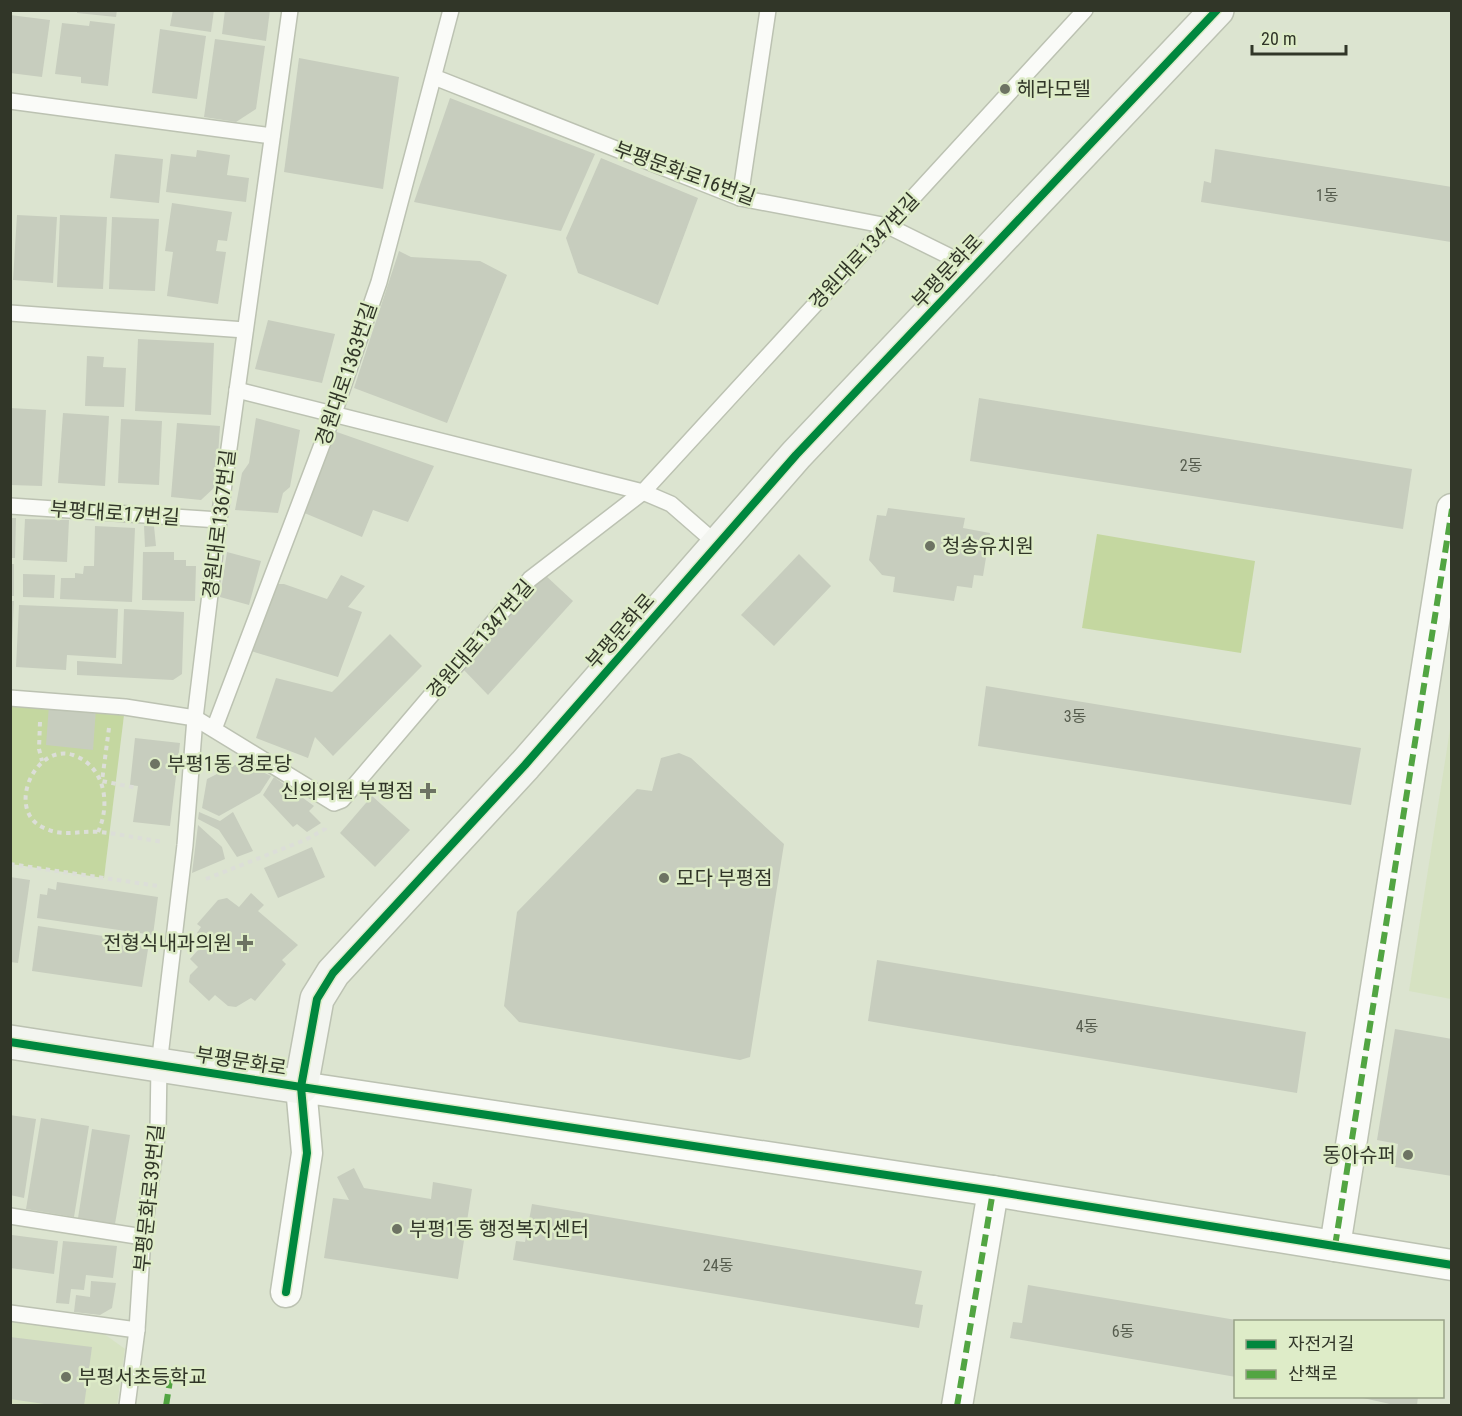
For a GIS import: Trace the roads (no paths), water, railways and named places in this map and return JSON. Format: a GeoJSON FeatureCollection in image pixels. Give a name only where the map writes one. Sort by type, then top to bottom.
{"type":"FeatureCollection","features":[{"type":"Feature","properties":{"kind":"street","name":"부평문화로"},"geometry":{"type":"LineString","coordinates":[[10,1042],[301,1087],[317,999],[333,973],[525,765],[796,455],[1217,10]]}},
{"type":"Feature","properties":{"kind":"street"},"geometry":{"type":"LineString","coordinates":[[1335,1246],[1452,508]]}},
{"type":"Feature","properties":{"kind":"street"},"geometry":{"type":"LineString","coordinates":[[286,1292],[308,1153],[301,1087],[993,1191],[1452,1265]]}},
{"type":"Feature","properties":{"kind":"street"},"geometry":{"type":"LineString","coordinates":[[957,1406],[993,1191]]}},
{"type":"Feature","properties":{"kind":"lane","name":"경원대로1367번길"},"geometry":{"type":"LineString","coordinates":[[159,1065],[185,845],[195,718],[219,520],[290,10]]}},
{"type":"Feature","properties":{"kind":"lane","name":"경원대로1363번길"},"geometry":{"type":"LineString","coordinates":[[213,729],[334,413],[379,282],[451,10]]}},
{"type":"Feature","properties":{"kind":"lane"},"geometry":{"type":"LineString","coordinates":[[740,198],[768,10]]}},
{"type":"Feature","properties":{"kind":"lane","name":"경원대로1347번길"},"geometry":{"type":"LineString","coordinates":[[213,729],[334,803],[342,800],[530,579],[644,492],[1085,10]]}},
{"type":"Feature","properties":{"kind":"lane","name":"부평문화로16번길"},"geometry":{"type":"LineString","coordinates":[[434,76],[740,198],[888,226],[972,268]]}},
{"type":"Feature","properties":{"kind":"lane"},"geometry":{"type":"LineString","coordinates":[[10,101],[272,136]]}},
{"type":"Feature","properties":{"kind":"lane"},"geometry":{"type":"LineString","coordinates":[[10,313],[245,330]]}},
{"type":"Feature","properties":{"kind":"lane"},"geometry":{"type":"LineString","coordinates":[[237,390],[644,492],[671,504],[718,544]]}},
{"type":"Feature","properties":{"kind":"lane","name":"부평대로17번길"},"geometry":{"type":"LineString","coordinates":[[10,506],[219,520]]}},
{"type":"Feature","properties":{"kind":"lane"},"geometry":{"type":"LineString","coordinates":[[10,698],[111,706],[195,718],[213,729]]}},
{"type":"Feature","properties":{"kind":"lane","name":"부평문화로39번길"},"geometry":{"type":"LineString","coordinates":[[127,1406],[137,1330],[144,1237],[158,1130],[159,1065]]}},
{"type":"Feature","properties":{"kind":"lane"},"geometry":{"type":"LineString","coordinates":[[10,1216],[144,1237]]}},
{"type":"Feature","properties":{"kind":"lane"},"geometry":{"type":"LineString","coordinates":[[10,1314],[137,1330]]}},
{"type":"Feature","properties":{"kind":"place","name":"헤라모텔"},"geometry":{"type":"Point","coordinates":[1005,89]}},
{"type":"Feature","properties":{"kind":"place","name":"청송유치원"},"geometry":{"type":"Point","coordinates":[930,546]}},
{"type":"Feature","properties":{"kind":"place","name":"부평1동 경로당"},"geometry":{"type":"Point","coordinates":[155,764]}},
{"type":"Feature","properties":{"kind":"place","name":"신의의원 부평점"},"geometry":{"type":"Point","coordinates":[428,791]}},
{"type":"Feature","properties":{"kind":"place","name":"모다 부평점"},"geometry":{"type":"Point","coordinates":[664,878]}},
{"type":"Feature","properties":{"kind":"place","name":"전형식내과의원"},"geometry":{"type":"Point","coordinates":[245,943]}},
{"type":"Feature","properties":{"kind":"place","name":"동아슈퍼"},"geometry":{"type":"Point","coordinates":[1408,1155]}},
{"type":"Feature","properties":{"kind":"place","name":"부평1동 행정복지센터"},"geometry":{"type":"Point","coordinates":[397,1229]}},
{"type":"Feature","properties":{"kind":"place","name":"부평서초등학교"},"geometry":{"type":"Point","coordinates":[66,1377]}}]}
